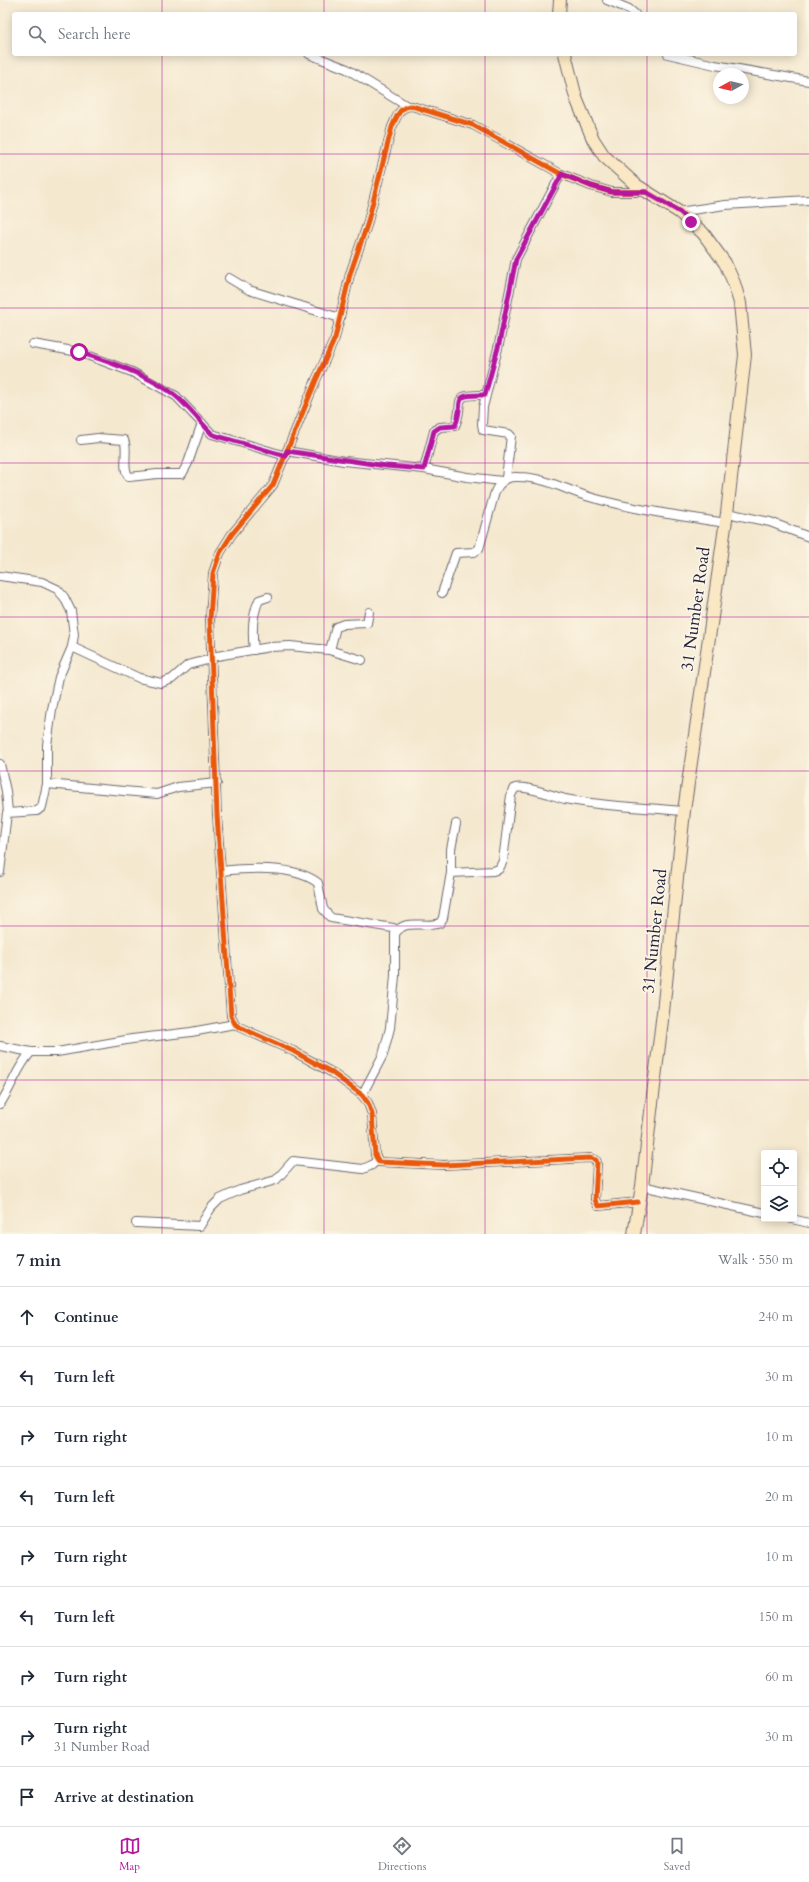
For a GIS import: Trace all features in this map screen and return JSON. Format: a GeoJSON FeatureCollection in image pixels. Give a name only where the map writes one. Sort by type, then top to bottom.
{"type":"FeatureCollection","features":[{"type":"Feature","properties":{"kind":"main road"},"geometry":{"type":"LineString","coordinates":[[560,0],[560,12]]}},
{"type":"Feature","properties":{"kind":"main road","name":"31 Number Road"},"geometry":{"type":"LineString","coordinates":[[566,56],[576,98],[593,139],[604,156],[646,192],[680,212],[703,233],[725,263],[734,283],[740,302],[745,355],[726,518],[684,811],[663,1012],[642,1186],[638,1202],[634,1234]]}},
{"type":"Feature","properties":{"kind":"street"},"geometry":{"type":"LineString","coordinates":[[607,0],[633,12]]}},
{"type":"Feature","properties":{"kind":"street"},"geometry":{"type":"LineString","coordinates":[[314,56],[347,69],[407,106],[428,110],[473,125],[562,174],[591,186],[612,192],[646,192]]}},
{"type":"Feature","properties":{"kind":"street"},"geometry":{"type":"LineString","coordinates":[[677,56],[715,65],[809,81]]}},
{"type":"Feature","properties":{"kind":"street"},"geometry":{"type":"LineString","coordinates":[[235,1024],[230,1010],[217,783],[211,658],[210,605],[213,573],[216,563],[232,534],[273,485],[287,454],[316,380],[330,351],[340,318],[350,274],[367,225],[392,127],[399,112],[407,106]]}},
{"type":"Feature","properties":{"kind":"street"},"geometry":{"type":"LineString","coordinates":[[442,593],[456,553],[474,552],[479,549],[495,492],[504,480],[511,436],[508,434],[483,430],[482,416],[485,395],[499,344],[516,259],[562,174]]}},
{"type":"Feature","properties":{"kind":"street"},"geometry":{"type":"LineString","coordinates":[[680,212],[725,205],[809,200]]}},
{"type":"Feature","properties":{"kind":"street"},"geometry":{"type":"LineString","coordinates":[[229,278],[249,290],[340,318]]}},
{"type":"Feature","properties":{"kind":"street"},"geometry":{"type":"LineString","coordinates":[[33,344],[79,352],[132,372],[176,396],[212,434],[287,454],[424,469],[467,477],[504,480],[517,476],[548,481],[592,498],[620,505],[770,522],[797,534],[809,537]]}},
{"type":"Feature","properties":{"kind":"street"},"geometry":{"type":"LineString","coordinates":[[424,469],[434,431],[440,427],[455,426],[463,396],[468,394],[485,395]]}},
{"type":"Feature","properties":{"kind":"street"},"geometry":{"type":"LineString","coordinates":[[81,440],[98,438],[124,440],[126,444],[127,475],[129,477],[157,474],[182,474],[188,463],[202,423]]}},
{"type":"Feature","properties":{"kind":"street"},"geometry":{"type":"LineString","coordinates":[[0,576],[42,582],[57,589],[64,597],[71,611],[74,635],[72,647],[59,677],[52,709],[47,745],[47,784],[43,803],[37,811],[8,812]]}},
{"type":"Feature","properties":{"kind":"street"},"geometry":{"type":"LineString","coordinates":[[254,650],[252,629],[258,603],[260,600],[268,597]]}},
{"type":"Feature","properties":{"kind":"street"},"geometry":{"type":"LineString","coordinates":[[330,650],[336,627],[340,624],[367,623],[369,612]]}},
{"type":"Feature","properties":{"kind":"street"},"geometry":{"type":"LineString","coordinates":[[72,647],[139,678],[161,683],[172,679],[188,665],[211,658],[280,646],[330,650],[362,660]]}},
{"type":"Feature","properties":{"kind":"street"},"geometry":{"type":"LineString","coordinates":[[0,764],[6,791],[8,812],[0,872]]}},
{"type":"Feature","properties":{"kind":"street"},"geometry":{"type":"LineString","coordinates":[[47,784],[156,794],[178,787],[217,783]]}},
{"type":"Feature","properties":{"kind":"street"},"geometry":{"type":"LineString","coordinates":[[451,873],[493,871],[499,869],[503,861],[512,790],[518,788],[590,804],[684,811]]}},
{"type":"Feature","properties":{"kind":"street"},"geometry":{"type":"LineString","coordinates":[[362,1095],[383,1055],[390,1028],[395,976],[394,939],[398,930],[409,924],[431,925],[440,923],[443,918],[451,873],[451,849],[456,824]]}},
{"type":"Feature","properties":{"kind":"street"},"geometry":{"type":"LineString","coordinates":[[222,871],[265,869],[297,874],[318,883],[323,910],[332,918],[398,930]]}},
{"type":"Feature","properties":{"kind":"street"},"geometry":{"type":"LineString","coordinates":[[0,1046],[31,1052],[51,1052],[78,1049],[132,1039],[191,1032],[235,1024],[249,1032],[293,1051],[331,1072],[362,1095],[368,1103],[372,1114],[375,1155],[377,1160]]}},
{"type":"Feature","properties":{"kind":"street"},"geometry":{"type":"LineString","coordinates":[[0,1104],[9,1090],[21,1064],[31,1052]]}},
{"type":"Feature","properties":{"kind":"street"},"geometry":{"type":"LineString","coordinates":[[377,1160],[386,1163],[444,1165],[590,1158],[596,1160],[597,1163],[595,1200],[598,1206],[638,1202]]}},
{"type":"Feature","properties":{"kind":"street"},"geometry":{"type":"LineString","coordinates":[[136,1223],[200,1226],[211,1208],[220,1199],[240,1190],[276,1180],[293,1161],[363,1169],[372,1165],[377,1160]]}},
{"type":"Feature","properties":{"kind":"street"},"geometry":{"type":"LineString","coordinates":[[642,1186],[761,1212]]}},
{"type":"Feature","properties":{"kind":"street"},"geometry":{"type":"LineString","coordinates":[[797,1220],[809,1223]]}},
{"type":"Feature","properties":{"kind":"cycle path"},"geometry":{"type":"LineString","coordinates":[[638,1202],[598,1206],[595,1200],[597,1163],[596,1160],[590,1158],[444,1165],[379,1162],[375,1155],[372,1114],[368,1103],[362,1095],[331,1072],[293,1051],[235,1024],[231,1016],[217,815],[210,620],[213,573],[220,553],[232,534],[273,485],[335,338],[350,274],[367,225],[392,127],[401,110],[408,106],[412,106],[473,125],[561,174],[591,186],[612,192],[646,192]]}},
{"type":"Feature","properties":{"kind":"route"},"geometry":{"type":"LineString","coordinates":[[79,352],[111,363],[161,386],[176,396],[212,434],[217,436],[286,456],[287,451],[310,456],[386,466],[424,469],[434,431],[440,427],[455,426],[463,396],[468,394],[485,395],[499,344],[516,259],[562,174],[591,186],[612,192],[646,192],[680,212],[691,222]]}}]}
